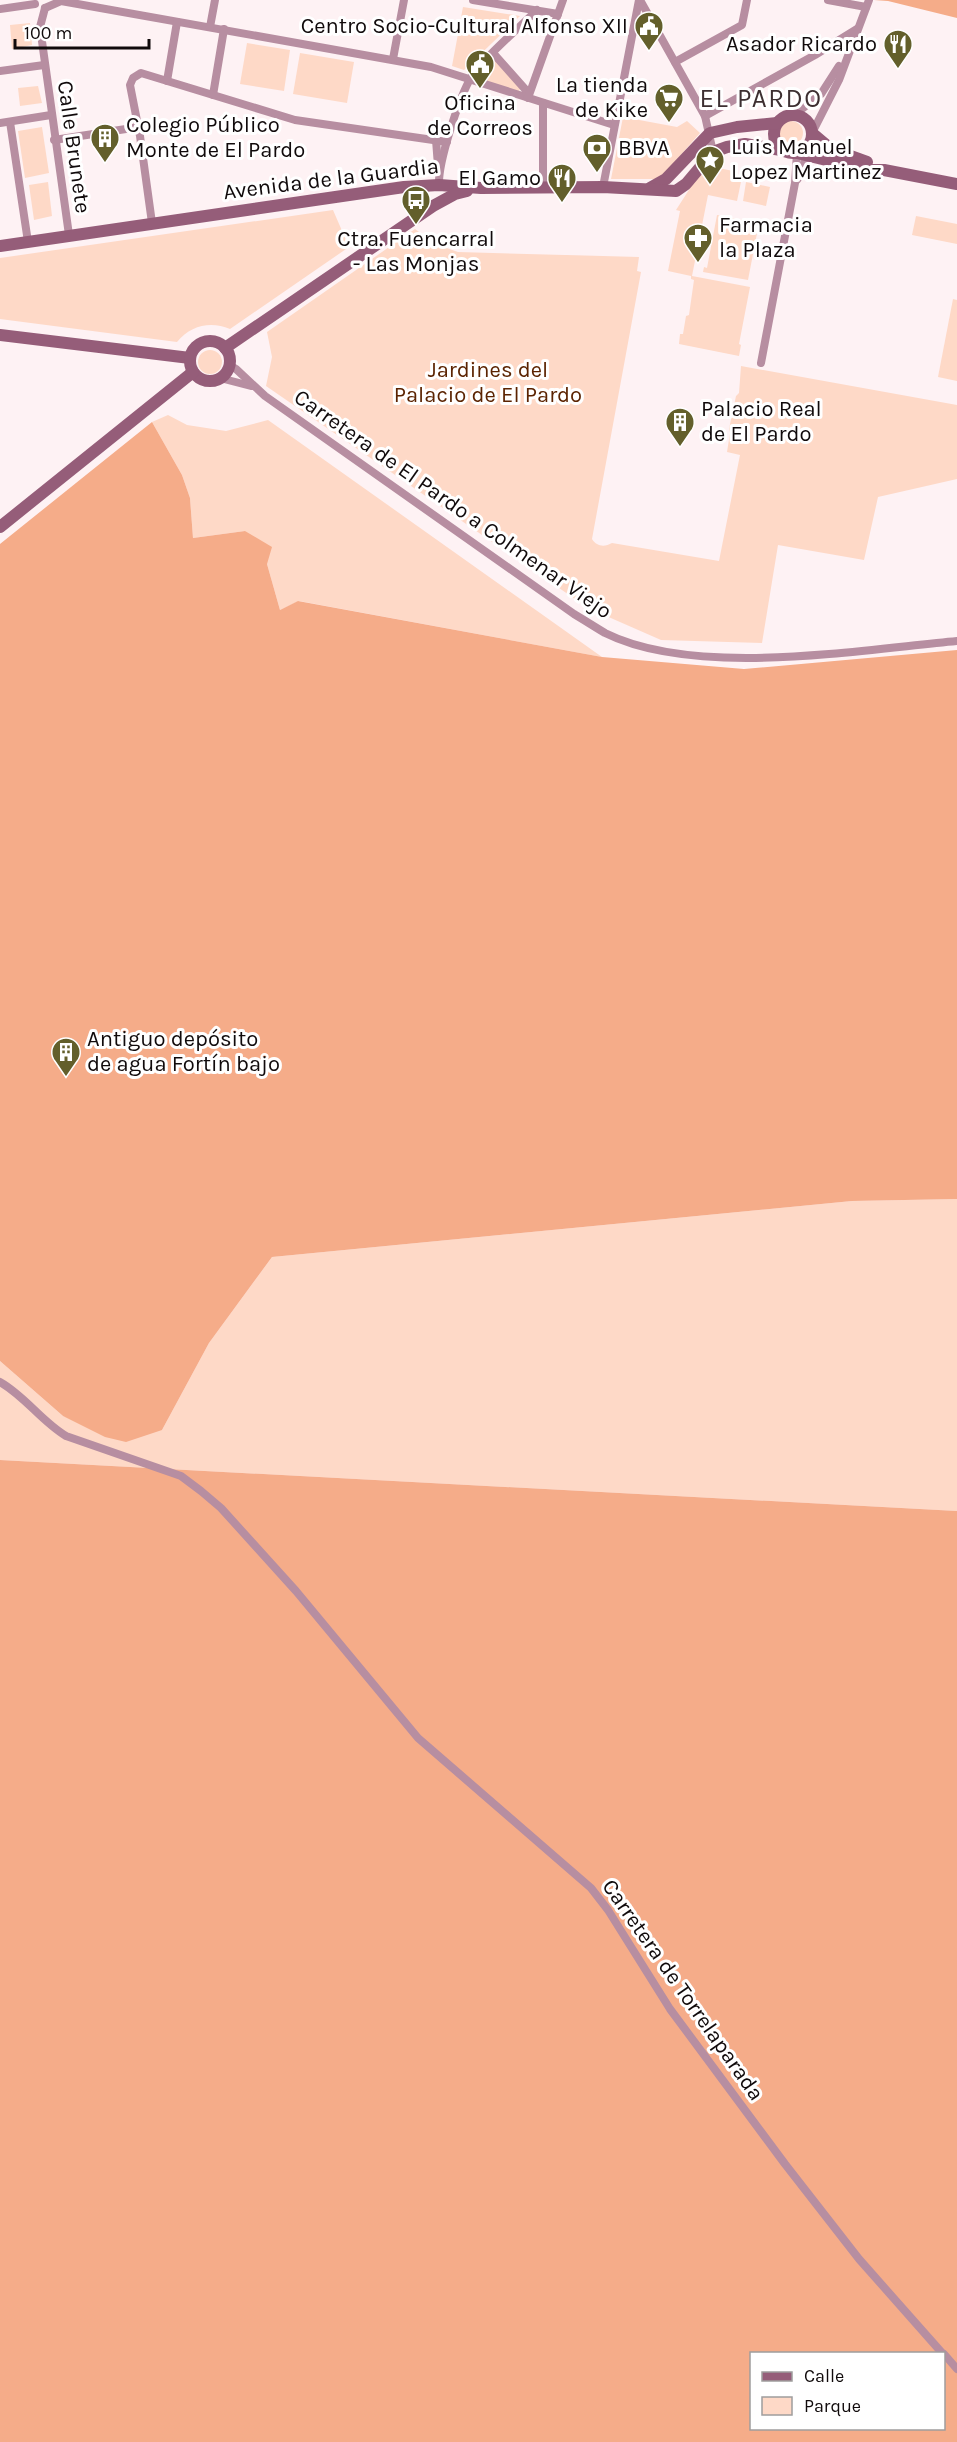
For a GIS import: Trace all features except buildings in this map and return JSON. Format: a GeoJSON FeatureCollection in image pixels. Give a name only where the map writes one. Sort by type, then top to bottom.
{"type":"FeatureCollection","features":[{"type":"Feature","properties":{"kind":"street"},"geometry":{"type":"LineString","coordinates":[[117,11],[119,0]]}},
{"type":"Feature","properties":{"kind":"street"},"geometry":{"type":"LineString","coordinates":[[210,27],[215,0]]}},
{"type":"Feature","properties":{"kind":"street"},"geometry":{"type":"LineString","coordinates":[[393,59],[404,0]]}},
{"type":"Feature","properties":{"kind":"street"},"geometry":{"type":"LineString","coordinates":[[473,0],[558,14]]}},
{"type":"Feature","properties":{"kind":"street"},"geometry":{"type":"LineString","coordinates":[[528,98],[563,0]]}},
{"type":"Feature","properties":{"kind":"street"},"geometry":{"type":"LineString","coordinates":[[639,0],[705,116],[713,152],[746,144],[803,152],[868,170],[884,170]]}},
{"type":"Feature","properties":{"kind":"street"},"geometry":{"type":"LineString","coordinates":[[603,187],[639,0]]}},
{"type":"Feature","properties":{"kind":"street"},"geometry":{"type":"LineString","coordinates":[[675,62],[742,25],[747,0]]}},
{"type":"Feature","properties":{"kind":"street"},"geometry":{"type":"LineString","coordinates":[[761,363],[803,152],[839,80],[867,4],[828,0]]}},
{"type":"Feature","properties":{"kind":"street"},"geometry":{"type":"LineString","coordinates":[[0,9],[34,2],[45,8],[61,1],[393,59],[431,67],[614,125]]}},
{"type":"Feature","properties":{"kind":"street","name":"Calle Brunete"},"geometry":{"type":"LineString","coordinates":[[45,8],[40,27],[44,65],[69,235]]}},
{"type":"Feature","properties":{"kind":"street"},"geometry":{"type":"LineString","coordinates":[[429,209],[439,179],[447,142],[469,80],[537,10]]}},
{"type":"Feature","properties":{"kind":"street"},"geometry":{"type":"LineString","coordinates":[[167,81],[177,22]]}},
{"type":"Feature","properties":{"kind":"street"},"geometry":{"type":"LineString","coordinates":[[213,95],[224,29]]}},
{"type":"Feature","properties":{"kind":"street"},"geometry":{"type":"LineString","coordinates":[[705,116],[857,29]]}},
{"type":"Feature","properties":{"kind":"street"},"geometry":{"type":"LineString","coordinates":[[781,150],[773,136],[777,123],[783,118],[794,115],[821,94],[850,48]]}},
{"type":"Feature","properties":{"kind":"street"},"geometry":{"type":"LineString","coordinates":[[493,53],[525,89],[528,98]]}},
{"type":"Feature","properties":{"kind":"street"},"geometry":{"type":"LineString","coordinates":[[0,71],[44,65]]}},
{"type":"Feature","properties":{"kind":"street"},"geometry":{"type":"LineString","coordinates":[[153,223],[139,127],[130,85],[133,78],[141,73],[295,120],[447,142]]}},
{"type":"Feature","properties":{"kind":"street"},"geometry":{"type":"LineString","coordinates":[[543,103],[543,187]]}},
{"type":"Feature","properties":{"kind":"street"},"geometry":{"type":"LineString","coordinates":[[0,123],[51,115]]}},
{"type":"Feature","properties":{"kind":"street"},"geometry":{"type":"LineString","coordinates":[[794,115],[806,120],[812,133],[831,149],[884,170],[957,184]]}},
{"type":"Feature","properties":{"kind":"street"},"geometry":{"type":"LineString","coordinates":[[10,122],[28,242]]}},
{"type":"Feature","properties":{"kind":"street"},"geometry":{"type":"LineString","coordinates":[[659,186],[710,133],[737,127],[777,123]]}},
{"type":"Feature","properties":{"kind":"street"},"geometry":{"type":"LineString","coordinates":[[54,140],[139,127]]}},
{"type":"Feature","properties":{"kind":"street"},"geometry":{"type":"LineString","coordinates":[[436,140],[439,179],[443,190],[455,194]]}},
{"type":"Feature","properties":{"kind":"street","name":"Avenida de la Guardia"},"geometry":{"type":"LineString","coordinates":[[0,246],[404,187],[439,179],[481,188],[659,186],[676,191],[686,184],[713,152]]}},
{"type":"Feature","properties":{"kind":"street"},"geometry":{"type":"LineString","coordinates":[[404,187],[422,191],[429,209]]}},
{"type":"Feature","properties":{"kind":"street"},"geometry":{"type":"LineString","coordinates":[[225,348],[429,209],[455,194],[481,188]]}},
{"type":"Feature","properties":{"kind":"street"},"geometry":{"type":"LineString","coordinates":[[0,335],[190,358]]}},
{"type":"Feature","properties":{"kind":"street"},"geometry":{"type":"LineString","coordinates":[[220,378],[230,365],[225,348],[214,342],[203,342],[196,346],[190,358],[193,372],[205,380],[220,378],[240,382],[254,388]]}},
{"type":"Feature","properties":{"kind":"street"},"geometry":{"type":"LineString","coordinates":[[230,365],[254,388]]}},
{"type":"Feature","properties":{"kind":"street"},"geometry":{"type":"LineString","coordinates":[[0,527],[193,372]]}},
{"type":"Feature","properties":{"kind":"street","name":"Carretera de El Pardo a Colmenar Viejo"},"geometry":{"type":"LineString","coordinates":[[254,388],[574,614],[607,633],[648,648],[684,655],[721,658],[802,655],[957,641]]}},
{"type":"Feature","properties":{"kind":"street","name":"Carretera de Torrelaparada"},"geometry":{"type":"LineString","coordinates":[[0,1382],[11,1388],[57,1431],[181,1476],[193,1484],[221,1508],[296,1592],[418,1738],[591,1888],[608,1910],[670,2009],[785,2164],[859,2259],[941,2352]]}},
{"type":"Feature","properties":{"kind":"street","name":"Carretera de Torrelaparada"},"geometry":{"type":"LineString","coordinates":[[945,2356],[957,2369]]}},
{"type":"Feature","properties":{"kind":"green space"},"geometry":{"type":"Polygon","coordinates":[[[463,7],[520,16],[464,70],[452,66],[463,7]]]}},
{"type":"Feature","properties":{"kind":"green space"},"geometry":{"type":"Polygon","coordinates":[[[30,23],[32,45],[12,49],[10,25],[30,23]]]}},
{"type":"Feature","properties":{"kind":"green space"},"geometry":{"type":"Polygon","coordinates":[[[247,43],[290,50],[284,91],[240,84],[247,43]]]}},
{"type":"Feature","properties":{"kind":"green space"},"geometry":{"type":"Polygon","coordinates":[[[300,53],[354,62],[347,103],[293,94],[300,53]]]}},
{"type":"Feature","properties":{"kind":"green space"},"geometry":{"type":"Polygon","coordinates":[[[494,59],[521,88],[518,92],[476,77],[494,59]]]}},
{"type":"Feature","properties":{"kind":"green space"},"geometry":{"type":"Polygon","coordinates":[[[38,86],[42,103],[20,106],[18,88],[38,86]]]}},
{"type":"Feature","properties":{"kind":"green space"},"geometry":{"type":"Polygon","coordinates":[[[623,117],[677,127],[687,121],[700,133],[664,174],[655,179],[611,179],[623,117]]]}},
{"type":"Feature","properties":{"kind":"green space"},"geometry":{"type":"Polygon","coordinates":[[[791,121],[800,124],[803,133],[800,142],[791,145],[782,142],[779,133],[782,124],[791,121]]]}},
{"type":"Feature","properties":{"kind":"green space"},"geometry":{"type":"Polygon","coordinates":[[[42,127],[49,173],[25,178],[18,131],[42,127]]]}},
{"type":"Feature","properties":{"kind":"green space"},"geometry":{"type":"Polygon","coordinates":[[[709,166],[738,172],[738,177],[742,177],[737,201],[708,195],[692,276],[750,287],[739,344],[741,345],[739,356],[679,344],[686,316],[689,315],[694,280],[691,276],[668,271],[680,211],[676,210],[694,182],[709,166]]]}},
{"type":"Feature","properties":{"kind":"green space"},"geometry":{"type":"Polygon","coordinates":[[[48,182],[52,216],[34,220],[29,185],[48,182]]]}},
{"type":"Feature","properties":{"kind":"green space"},"geometry":{"type":"Polygon","coordinates":[[[746,182],[770,187],[766,206],[743,201],[746,182]]]}},
{"type":"Feature","properties":{"kind":"green space"},"geometry":{"type":"Polygon","coordinates":[[[333,210],[349,247],[230,329],[216,325],[202,326],[195,328],[177,342],[0,319],[0,258],[333,210]]]}},
{"type":"Feature","properties":{"kind":"green space"},"geometry":{"type":"Polygon","coordinates":[[[717,215],[759,223],[748,280],[703,272],[704,267],[707,268],[717,215]]]}},
{"type":"Feature","properties":{"kind":"green space"},"geometry":{"type":"Polygon","coordinates":[[[916,216],[957,224],[957,244],[912,235],[916,216]]]}},
{"type":"Feature","properties":{"kind":"green space","name":"Jardines del Palacio de El Pardo"},"geometry":{"type":"Polygon","coordinates":[[[415,229],[435,244],[458,252],[639,257],[637,271],[641,272],[592,539],[599,545],[612,543],[719,561],[740,455],[727,452],[729,429],[736,396],[739,393],[741,366],[957,405],[957,479],[878,497],[864,560],[778,545],[762,643],[661,640],[588,608],[266,386],[272,357],[267,332],[415,229]]]}},
{"type":"Feature","properties":{"kind":"green space"},"geometry":{"type":"Polygon","coordinates":[[[953,299],[957,300],[957,381],[938,377],[953,299]]]}},
{"type":"Feature","properties":{"kind":"green space"},"geometry":{"type":"Polygon","coordinates":[[[210,350],[218,354],[222,362],[218,370],[210,374],[202,370],[198,362],[202,354],[210,350]]]}},
{"type":"Feature","properties":{"kind":"green space"},"geometry":{"type":"Polygon","coordinates":[[[168,415],[187,425],[226,431],[268,420],[602,657],[299,601],[280,610],[267,564],[245,531],[193,538],[190,498],[182,475],[152,422],[168,415]]]}},
{"type":"Feature","properties":{"kind":"green space"},"geometry":{"type":"Polygon","coordinates":[[[957,1199],[957,1511],[0,1460],[0,1361],[63,1416],[162,1430],[209,1343],[272,1257],[852,1201],[957,1199]]]}},
{"type":"Feature","properties":{"kind":"shaded area"},"geometry":{"type":"Polygon","coordinates":[[[874,0],[957,0],[957,18],[888,1],[874,0]]]}},
{"type":"Feature","properties":{"kind":"shaded area"},"geometry":{"type":"Polygon","coordinates":[[[152,422],[182,475],[190,498],[193,538],[245,531],[272,547],[267,564],[280,610],[298,601],[602,657],[744,669],[957,650],[957,1199],[852,1201],[272,1257],[209,1343],[162,1430],[126,1442],[105,1437],[63,1416],[0,1361],[0,544],[152,422]]]}},
{"type":"Feature","properties":{"kind":"shaded area"},"geometry":{"type":"Polygon","coordinates":[[[0,1460],[957,1511],[957,2442],[0,2442],[0,1460]]]}},
{"type":"Feature","properties":{"kind":"place","name":"Centro Socio-Cultural Alfonso XII"},"geometry":{"type":"Point","coordinates":[649,52]}},
{"type":"Feature","properties":{"kind":"place","name":"Asador Ricardo"},"geometry":{"type":"Point","coordinates":[898,70]}},
{"type":"Feature","properties":{"kind":"place","name":"Oficina de Correos"},"geometry":{"type":"Point","coordinates":[480,90]}},
{"type":"Feature","properties":{"kind":"place","name":"La tienda de Kike"},"geometry":{"type":"Point","coordinates":[669,124]}},
{"type":"Feature","properties":{"kind":"place","name":"Colegio Público Monte de El Pardo"},"geometry":{"type":"Point","coordinates":[105,164]}},
{"type":"Feature","properties":{"kind":"place","name":"BBVA"},"geometry":{"type":"Point","coordinates":[597,174]}},
{"type":"Feature","properties":{"kind":"place","name":"Luis Manuel Lopez Martinez"},"geometry":{"type":"Point","coordinates":[710,186]}},
{"type":"Feature","properties":{"kind":"place","name":"El Gamo"},"geometry":{"type":"Point","coordinates":[562,204]}},
{"type":"Feature","properties":{"kind":"place","name":"Ctra. Fuencarral - Las Monjas"},"geometry":{"type":"Point","coordinates":[416,226]}},
{"type":"Feature","properties":{"kind":"place","name":"Farmacia la Plaza"},"geometry":{"type":"Point","coordinates":[698,264]}},
{"type":"Feature","properties":{"kind":"place","name":"Palacio Real de El Pardo"},"geometry":{"type":"Point","coordinates":[680,448]}},
{"type":"Feature","properties":{"kind":"place","name":"Antiguo depósito de agua Fortín bajo"},"geometry":{"type":"Point","coordinates":[66,1078]}},
{"type":"Feature","properties":{"kind":"district","name":"EL PARDO"},"geometry":{"type":"Point","coordinates":[761,98]}}]}
